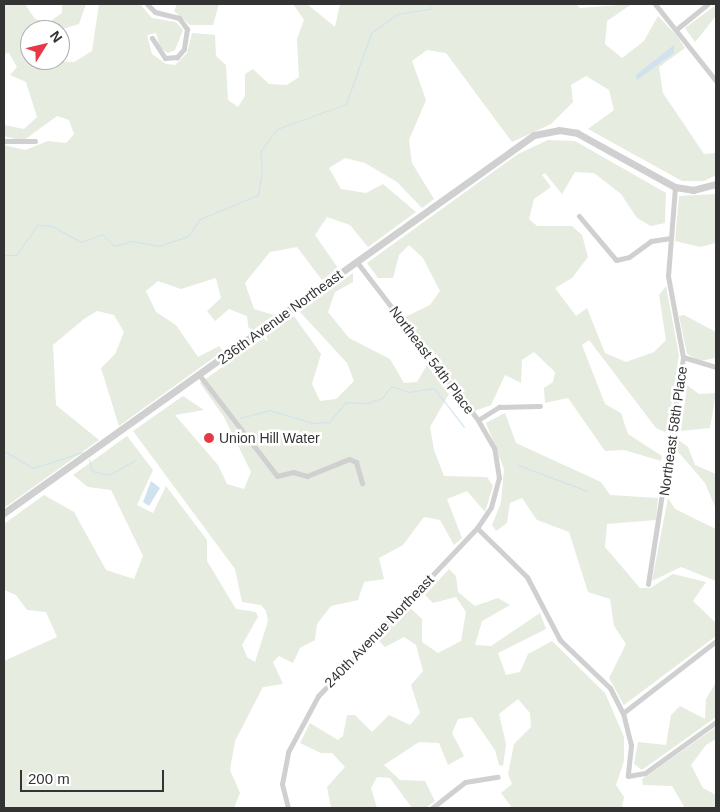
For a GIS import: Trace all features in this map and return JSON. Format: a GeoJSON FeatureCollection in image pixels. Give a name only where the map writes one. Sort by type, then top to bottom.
{"type":"FeatureCollection","features":[{"type":"Feature","properties":{"kind":"street"},"geometry":{"type":"LineString","coordinates":[[148,4],[155,12],[179,18],[187,29],[184,50],[177,57],[165,58],[152,38]]}},
{"type":"Feature","properties":{"kind":"street"},"geometry":{"type":"LineString","coordinates":[[655,4],[678,28],[716,81]]}},
{"type":"Feature","properties":{"kind":"street"},"geometry":{"type":"LineString","coordinates":[[678,28],[708,4]]}},
{"type":"Feature","properties":{"kind":"street","name":"236th Avenue Northeast"},"geometry":{"type":"LineString","coordinates":[[4,513],[200,376],[519,143],[559,130],[592,140],[675,187]]}},
{"type":"Feature","properties":{"kind":"street"},"geometry":{"type":"LineString","coordinates":[[4,141],[35,141]]}},
{"type":"Feature","properties":{"kind":"street"},"geometry":{"type":"LineString","coordinates":[[675,187],[714,185]]}},
{"type":"Feature","properties":{"kind":"street","name":"Northeast 58th Place"},"geometry":{"type":"LineString","coordinates":[[648,584],[683,357],[668,276],[669,238],[675,187]]}},
{"type":"Feature","properties":{"kind":"street"},"geometry":{"type":"LineString","coordinates":[[578,216],[616,260],[630,257],[651,241],[669,238]]}},
{"type":"Feature","properties":{"kind":"street","name":"Northeast 54th Place"},"geometry":{"type":"LineString","coordinates":[[356,261],[478,420],[499,464]]}},
{"type":"Feature","properties":{"kind":"street"},"geometry":{"type":"LineString","coordinates":[[683,357],[716,367]]}},
{"type":"Feature","properties":{"kind":"street"},"geometry":{"type":"LineString","coordinates":[[200,376],[277,476],[293,472],[307,476],[349,459],[356,462],[362,483]]}},
{"type":"Feature","properties":{"kind":"street"},"geometry":{"type":"LineString","coordinates":[[478,420],[499,407],[540,406]]}},
{"type":"Feature","properties":{"kind":"street","name":"240th Avenue Northeast"},"geometry":{"type":"LineString","coordinates":[[288,808],[282,784],[288,752],[318,696],[477,528],[496,495],[499,464]]}},
{"type":"Feature","properties":{"kind":"street"},"geometry":{"type":"LineString","coordinates":[[477,528],[527,577],[560,640],[610,688],[623,713],[631,745],[628,776],[646,773],[716,722]]}},
{"type":"Feature","properties":{"kind":"street"},"geometry":{"type":"LineString","coordinates":[[623,713],[716,641]]}},
{"type":"Feature","properties":{"kind":"street"},"geometry":{"type":"LineString","coordinates":[[432,808],[465,782],[498,777]]}},
{"type":"Feature","properties":{"kind":"shaded area"},"geometry":{"type":"Polygon","coordinates":[[[4,4],[25,4],[35,19],[38,20],[20,20],[20,70],[70,70],[70,62],[74,62],[92,51],[99,4],[140,4],[152,18],[176,22],[183,30],[175,50],[168,53],[160,48],[156,33],[147,35],[152,54],[166,64],[175,65],[187,53],[192,33],[215,35],[216,56],[226,65],[228,100],[238,107],[245,96],[245,74],[253,69],[269,84],[287,85],[299,77],[297,39],[304,20],[293,4],[307,4],[335,27],[340,4],[576,4],[580,8],[632,4],[607,21],[605,44],[622,58],[644,41],[658,16],[677,36],[685,48],[659,67],[663,93],[704,154],[716,153],[716,175],[704,181],[682,181],[588,129],[614,110],[609,90],[586,76],[571,85],[573,102],[551,124],[512,142],[446,53],[427,50],[412,61],[426,100],[409,140],[412,163],[434,199],[422,208],[397,182],[365,163],[345,158],[329,168],[341,189],[366,193],[383,184],[416,212],[368,247],[350,225],[327,217],[315,235],[338,268],[322,280],[297,247],[270,252],[245,283],[254,309],[274,315],[249,333],[247,316],[229,309],[215,321],[207,311],[221,298],[216,278],[181,289],[158,281],[146,291],[156,312],[176,325],[198,357],[219,346],[223,351],[119,426],[101,368],[115,354],[124,332],[114,315],[97,311],[84,319],[53,345],[56,405],[99,440],[4,508],[4,145],[25,150],[48,141],[66,143],[74,134],[69,120],[57,116],[23,141],[4,136],[4,125],[24,129],[37,117],[26,82],[10,75],[17,67],[9,53],[4,54],[4,4]]]}},
{"type":"Feature","properties":{"kind":"shaded area"},"geometry":{"type":"Polygon","coordinates":[[[62,4],[86,4],[79,24],[70,27],[70,20],[52,20],[62,13],[62,4]]]}},
{"type":"Feature","properties":{"kind":"shaded area"},"geometry":{"type":"Polygon","coordinates":[[[177,4],[219,4],[213,25],[190,25],[174,11],[177,4]]]}},
{"type":"Feature","properties":{"kind":"shaded area"},"geometry":{"type":"Polygon","coordinates":[[[716,5],[716,16],[695,42],[685,28],[716,5]]]}},
{"type":"Feature","properties":{"kind":"shaded area"},"geometry":{"type":"Polygon","coordinates":[[[548,140],[575,141],[666,193],[665,223],[651,226],[637,218],[621,194],[594,173],[575,172],[562,194],[545,173],[542,175],[551,187],[534,199],[529,219],[537,226],[572,226],[582,235],[588,257],[572,278],[555,288],[576,316],[587,308],[605,353],[626,362],[654,352],[666,340],[659,295],[666,286],[679,355],[667,433],[656,428],[589,340],[582,345],[605,404],[621,413],[628,434],[662,456],[661,461],[624,450],[605,451],[568,398],[545,403],[544,388],[553,382],[555,372],[534,352],[522,360],[521,383],[505,375],[491,405],[475,411],[405,317],[430,305],[440,291],[423,258],[409,245],[399,255],[393,278],[378,278],[367,263],[518,154],[548,140]]]}},
{"type":"Feature","properties":{"kind":"shaded area"},"geometry":{"type":"Polygon","coordinates":[[[716,194],[716,243],[700,247],[675,241],[679,196],[716,194]]]}},
{"type":"Feature","properties":{"kind":"shaded area"},"geometry":{"type":"Polygon","coordinates":[[[353,273],[353,282],[335,292],[328,312],[349,338],[390,359],[404,383],[417,382],[427,365],[449,394],[430,427],[434,450],[444,476],[487,477],[493,486],[485,512],[467,491],[447,499],[462,538],[454,545],[440,520],[424,517],[403,545],[379,558],[384,579],[364,582],[358,600],[331,606],[317,624],[315,640],[300,648],[293,663],[279,656],[273,662],[283,684],[263,687],[235,741],[230,770],[240,793],[234,808],[4,808],[4,661],[57,637],[46,612],[27,610],[16,595],[4,590],[4,524],[44,495],[74,512],[106,570],[134,579],[143,556],[111,490],[88,487],[73,475],[127,436],[153,470],[137,505],[153,513],[166,486],[207,540],[207,561],[236,609],[256,612],[258,617],[242,645],[247,657],[255,662],[268,621],[266,611],[261,605],[242,602],[235,569],[133,431],[183,396],[204,410],[175,415],[218,465],[227,484],[244,489],[251,472],[224,417],[200,383],[294,316],[321,354],[312,384],[320,401],[336,399],[354,381],[347,363],[300,312],[353,273]]]}},
{"type":"Feature","properties":{"kind":"shaded area"},"geometry":{"type":"Polygon","coordinates":[[[684,315],[716,332],[716,358],[700,361],[687,354],[679,316],[684,315]]]}},
{"type":"Feature","properties":{"kind":"shaded area"},"geometry":{"type":"Polygon","coordinates":[[[687,385],[699,394],[716,393],[710,428],[681,431],[687,385]]]}},
{"type":"Feature","properties":{"kind":"shaded area"},"geometry":{"type":"Polygon","coordinates":[[[505,413],[516,443],[601,482],[610,495],[658,498],[656,520],[607,524],[605,547],[640,588],[650,588],[673,574],[706,582],[693,601],[716,623],[716,636],[624,705],[609,678],[626,644],[614,626],[610,599],[588,592],[569,532],[537,520],[522,498],[510,503],[507,523],[496,531],[492,525],[501,503],[504,469],[486,423],[505,413]]]}},
{"type":"Feature","properties":{"kind":"shaded area"},"geometry":{"type":"Polygon","coordinates":[[[677,439],[688,447],[695,465],[716,474],[716,509],[705,483],[674,447],[677,439]]]}},
{"type":"Feature","properties":{"kind":"shaded area"},"geometry":{"type":"Polygon","coordinates":[[[668,498],[675,509],[716,529],[716,581],[681,567],[652,581],[668,498]]]}},
{"type":"Feature","properties":{"kind":"shaded area"},"geometry":{"type":"Polygon","coordinates":[[[449,569],[456,576],[458,592],[475,606],[498,598],[510,605],[482,621],[475,645],[491,646],[540,613],[546,629],[498,653],[506,675],[520,672],[528,654],[552,641],[605,693],[624,737],[624,761],[616,785],[624,797],[622,808],[512,808],[501,793],[512,784],[508,774],[514,744],[531,727],[530,713],[518,699],[499,714],[506,744],[503,766],[499,765],[495,750],[472,717],[458,719],[452,733],[464,756],[448,765],[439,743],[419,742],[384,765],[400,780],[425,781],[435,801],[426,808],[412,808],[390,778],[377,777],[371,788],[377,808],[331,808],[327,787],[345,767],[332,753],[321,753],[300,743],[310,723],[338,740],[343,736],[347,715],[355,715],[372,732],[389,715],[410,725],[420,713],[411,685],[423,671],[416,645],[404,637],[385,647],[376,638],[407,605],[422,619],[422,642],[438,653],[461,641],[466,612],[456,597],[433,603],[425,595],[449,569]]]}},
{"type":"Feature","properties":{"kind":"shaded area"},"geometry":{"type":"Polygon","coordinates":[[[716,682],[716,717],[642,770],[634,764],[638,742],[666,745],[671,715],[680,706],[705,719],[706,699],[716,682]]]}},
{"type":"Feature","properties":{"kind":"shaded area"},"geometry":{"type":"Polygon","coordinates":[[[716,727],[716,739],[706,745],[691,765],[703,788],[716,795],[716,808],[685,808],[672,786],[643,785],[642,779],[716,727]]]}},
{"type":"Feature","properties":{"kind":"water"},"geometry":{"type":"Polygon","coordinates":[[[674,45],[674,53],[637,80],[636,75],[674,45]]]}},
{"type":"Feature","properties":{"kind":"water"},"geometry":{"type":"Polygon","coordinates":[[[151,481],[160,488],[149,506],[143,502],[151,481]]]}},
{"type":"Feature","properties":{"kind":"waterway"},"geometry":{"type":"LineString","coordinates":[[4,255],[16,255],[37,225],[52,226],[81,242],[102,234],[114,246],[132,241],[159,246],[188,236],[200,219],[258,195],[262,170],[260,152],[277,129],[346,104],[371,33],[397,14],[430,9],[430,4]]}},
{"type":"Feature","properties":{"kind":"waterway"},"geometry":{"type":"LineString","coordinates":[[240,418],[269,410],[313,423],[329,422],[346,402],[368,403],[382,398],[391,386],[409,392],[434,388],[464,427]]}},
{"type":"Feature","properties":{"kind":"waterway"},"geometry":{"type":"LineString","coordinates":[[4,451],[33,468],[83,452]]}},
{"type":"Feature","properties":{"kind":"waterway"},"geometry":{"type":"LineString","coordinates":[[89,459],[92,471],[109,475],[135,460]]}},
{"type":"Feature","properties":{"kind":"waterway"},"geometry":{"type":"LineString","coordinates":[[518,465],[587,491]]}},
{"type":"Feature","properties":{"kind":"place","name":"Union Hill Water"},"geometry":{"type":"Point","coordinates":[209,438]}}]}
